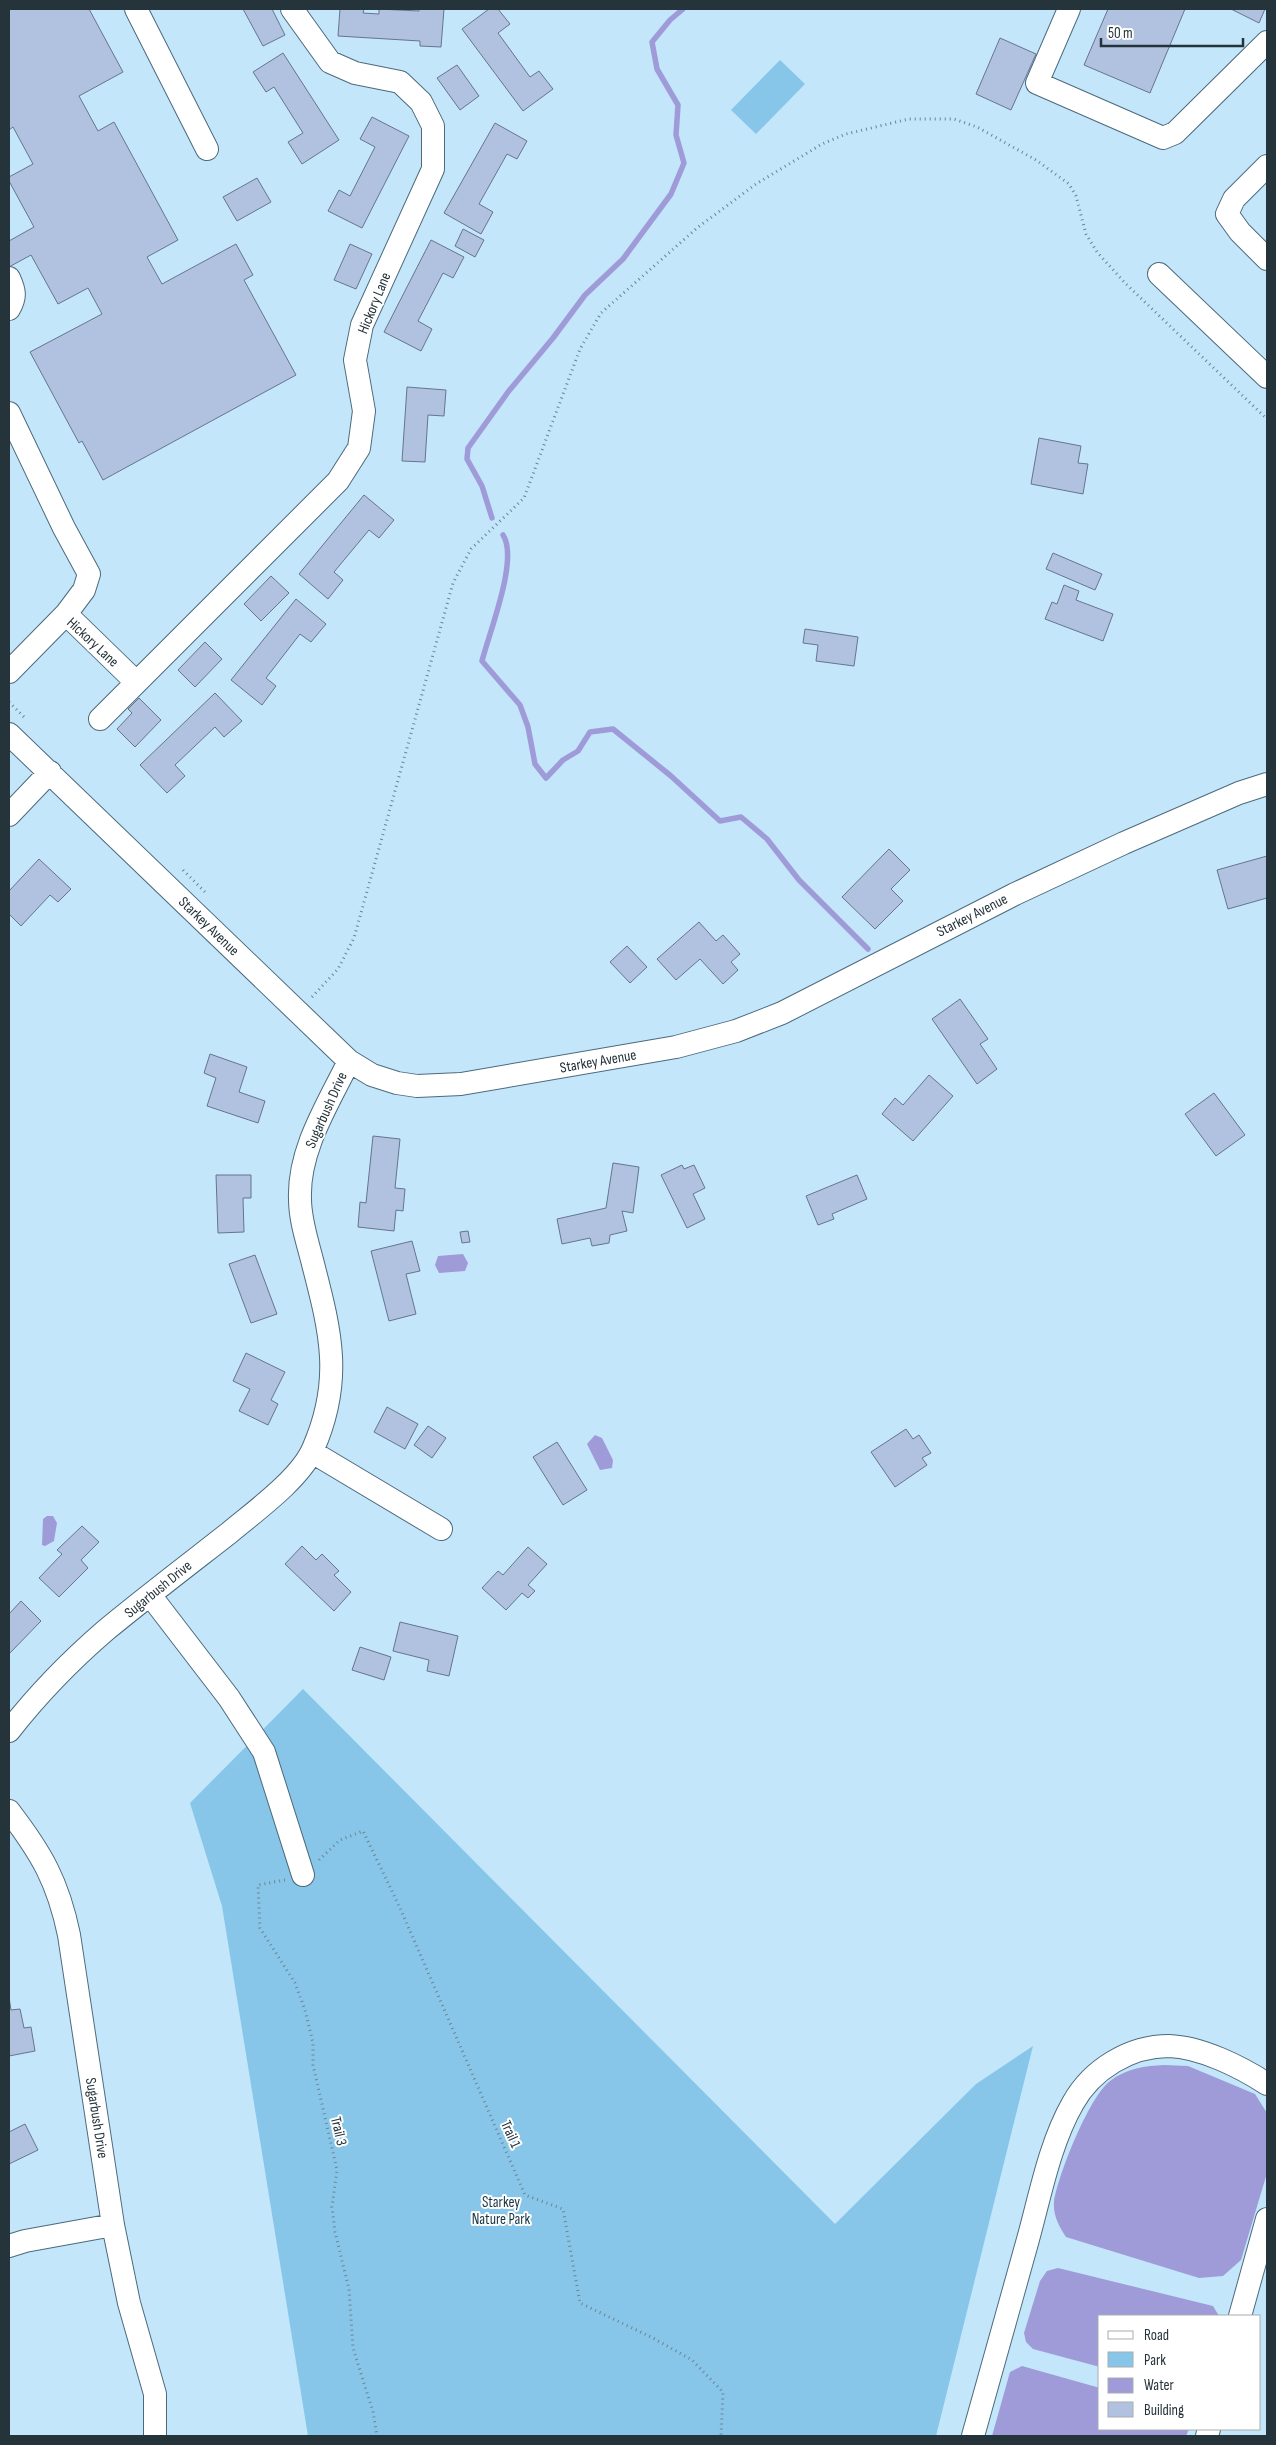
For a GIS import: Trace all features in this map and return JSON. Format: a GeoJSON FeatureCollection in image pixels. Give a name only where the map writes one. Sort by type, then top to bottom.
{"type":"FeatureCollection","features":[{"type":"Feature","properties":{"kind":"street"},"geometry":{"type":"LineString","coordinates":[[136,9],[207,149]]}},
{"type":"Feature","properties":{"kind":"street","name":"Hickory Lane"},"geometry":{"type":"LineString","coordinates":[[100,719],[338,481],[359,448],[364,411],[355,360],[362,324],[433,169],[433,126],[421,102],[400,82],[356,73],[330,62],[292,9]]}},
{"type":"Feature","properties":{"kind":"street"},"geometry":{"type":"LineString","coordinates":[[1069,9],[1037,83],[1163,138],[1175,133],[1267,42]]}},
{"type":"Feature","properties":{"kind":"street"},"geometry":{"type":"LineString","coordinates":[[1267,166],[1234,199],[1227,214],[1240,232],[1267,259]]}},
{"type":"Feature","properties":{"kind":"street"},"geometry":{"type":"LineString","coordinates":[[1159,274],[1267,378]]}},
{"type":"Feature","properties":{"kind":"street"},"geometry":{"type":"LineString","coordinates":[[9,278],[14,289],[15,300],[9,309]]}},
{"type":"Feature","properties":{"kind":"street"},"geometry":{"type":"LineString","coordinates":[[9,413],[56,511],[89,574],[84,590],[66,614]]}},
{"type":"Feature","properties":{"kind":"street","name":"Hickory Lane"},"geometry":{"type":"LineString","coordinates":[[9,672],[66,614],[136,682]]}},
{"type":"Feature","properties":{"kind":"street","name":"Starkey Avenue"},"geometry":{"type":"LineString","coordinates":[[9,734],[349,1061],[372,1074],[397,1083],[418,1086],[461,1084],[676,1047],[736,1030],[782,1013],[997,903],[1116,847],[1239,793],[1267,784]]}},
{"type":"Feature","properties":{"kind":"street"},"geometry":{"type":"LineString","coordinates":[[9,816],[50,772]]}},
{"type":"Feature","properties":{"kind":"street","name":"Sugarbush Drive"},"geometry":{"type":"LineString","coordinates":[[9,1731],[35,1698],[70,1662],[256,1511],[288,1482],[312,1452],[323,1423],[331,1391],[333,1359],[329,1327],[303,1225],[300,1200],[301,1172],[311,1138],[349,1061]]}},
{"type":"Feature","properties":{"kind":"street"},"geometry":{"type":"LineString","coordinates":[[312,1452],[441,1529]]}},
{"type":"Feature","properties":{"kind":"street"},"geometry":{"type":"LineString","coordinates":[[150,1596],[229,1698],[264,1752],[303,1875]]}},
{"type":"Feature","properties":{"kind":"street","name":"Sugarbush Drive"},"geometry":{"type":"LineString","coordinates":[[9,1811],[49,1868],[62,1900],[113,2225],[129,2303],[155,2394],[155,2436]]}},
{"type":"Feature","properties":{"kind":"street"},"geometry":{"type":"LineString","coordinates":[[973,2436],[1052,2154],[1073,2103],[1087,2083],[1107,2066],[1138,2050],[1170,2046],[1209,2055],[1251,2074],[1267,2084]]}},
{"type":"Feature","properties":{"kind":"street"},"geometry":{"type":"LineString","coordinates":[[1240,2315],[1267,2219]]}},
{"type":"Feature","properties":{"kind":"street"},"geometry":{"type":"LineString","coordinates":[[9,2246],[113,2225]]}},
{"type":"Feature","properties":{"kind":"path"},"geometry":{"type":"LineString","coordinates":[[312,997],[338,969],[354,938],[453,583],[471,549],[524,498],[580,349],[592,326],[600,313],[696,228],[756,184],[814,149],[846,134],[877,126],[910,119],[954,119],[977,127],[1036,160],[1069,184],[1076,196],[1086,234],[1097,252],[1125,283],[1267,419]]}},
{"type":"Feature","properties":{"kind":"path","name":"Trail 1"},"geometry":{"type":"LineString","coordinates":[[303,1875],[340,1840],[363,1831],[400,1908],[525,2196],[563,2209],[580,2303],[654,2338],[692,2360],[723,2392],[721,2436]]}},
{"type":"Feature","properties":{"kind":"path","name":"Trail 3"},"geometry":{"type":"LineString","coordinates":[[303,1875],[258,1886],[260,1928],[295,1983],[305,2010],[312,2042],[312,2065],[337,2170],[332,2207],[335,2232],[349,2289],[353,2348],[373,2412],[377,2436]]}},
{"type":"Feature","properties":{"kind":"green space"},"geometry":{"type":"Polygon","coordinates":[[[780,60],[805,84],[756,134],[731,110],[780,60]]]}},
{"type":"Feature","properties":{"kind":"green space","name":"Starkey Nature Park"},"geometry":{"type":"Polygon","coordinates":[[[303,1689],[835,2224],[976,2084],[1033,2046],[936,2436],[308,2436],[222,1906],[190,1803],[303,1689]]]}},
{"type":"Feature","properties":{"kind":"water"},"geometry":{"type":"Polygon","coordinates":[[[463,1254],[468,1263],[465,1271],[439,1273],[435,1265],[438,1256],[463,1254]]]}},
{"type":"Feature","properties":{"kind":"water"},"geometry":{"type":"Polygon","coordinates":[[[595,1435],[602,1438],[613,1460],[612,1468],[600,1470],[587,1444],[595,1435]]]}},
{"type":"Feature","properties":{"kind":"water"},"geometry":{"type":"Polygon","coordinates":[[[47,1516],[53,1516],[57,1523],[54,1541],[45,1546],[42,1545],[43,1519],[47,1516]]]}},
{"type":"Feature","properties":{"kind":"water"},"geometry":{"type":"Polygon","coordinates":[[[1164,2065],[1188,2066],[1255,2094],[1267,2113],[1267,2173],[1241,2260],[1223,2276],[1199,2278],[1066,2237],[1056,2216],[1054,2202],[1061,2174],[1084,2119],[1102,2090],[1110,2081],[1130,2070],[1164,2065]]]}},
{"type":"Feature","properties":{"kind":"water"},"geometry":{"type":"Polygon","coordinates":[[[1058,2268],[1213,2306],[1218,2315],[1098,2315],[1098,2366],[1033,2349],[1026,2342],[1024,2333],[1040,2281],[1047,2271],[1058,2268]]]}},
{"type":"Feature","properties":{"kind":"water"},"geometry":{"type":"Polygon","coordinates":[[[1022,2366],[1098,2387],[1098,2430],[1189,2430],[1186,2436],[992,2436],[1010,2372],[1022,2366]]]}},
{"type":"Feature","properties":{"kind":"building"},"geometry":{"type":"Polygon","coordinates":[[[9,9],[89,9],[123,72],[79,96],[98,131],[114,122],[178,240],[147,257],[162,284],[236,244],[253,275],[244,280],[296,375],[103,480],[82,441],[79,443],[30,352],[102,314],[88,288],[58,304],[31,255],[9,267],[9,241],[34,227],[9,181],[9,177],[33,164],[13,127],[9,130],[9,9]]]}},
{"type":"Feature","properties":{"kind":"building"},"geometry":{"type":"Polygon","coordinates":[[[243,9],[272,9],[285,35],[263,46],[243,9]]]}},
{"type":"Feature","properties":{"kind":"building"},"geometry":{"type":"Polygon","coordinates":[[[340,9],[364,9],[363,13],[379,14],[379,9],[419,11],[419,9],[444,9],[441,47],[420,46],[420,41],[338,36],[340,9]]]}},
{"type":"Feature","properties":{"kind":"building"},"geometry":{"type":"Polygon","coordinates":[[[489,9],[498,9],[510,24],[498,33],[530,77],[539,71],[553,89],[523,111],[462,29],[489,9]]]}},
{"type":"Feature","properties":{"kind":"building"},"geometry":{"type":"Polygon","coordinates":[[[1108,9],[1185,9],[1150,93],[1084,65],[1108,9]]]}},
{"type":"Feature","properties":{"kind":"building"},"geometry":{"type":"Polygon","coordinates":[[[1231,9],[1265,9],[1259,23],[1231,9]]]}},
{"type":"Feature","properties":{"kind":"building"},"geometry":{"type":"Polygon","coordinates":[[[1000,38],[1036,54],[1011,110],[976,94],[1000,38]]]}},
{"type":"Feature","properties":{"kind":"building"},"geometry":{"type":"Polygon","coordinates":[[[283,53],[339,140],[302,164],[288,142],[303,133],[274,87],[266,92],[253,72],[283,53]]]}},
{"type":"Feature","properties":{"kind":"building"},"geometry":{"type":"Polygon","coordinates":[[[457,65],[479,96],[460,110],[437,78],[457,65]]]}},
{"type":"Feature","properties":{"kind":"building"},"geometry":{"type":"Polygon","coordinates":[[[372,117],[409,136],[362,228],[328,211],[339,190],[350,196],[375,147],[360,139],[372,117]]]}},
{"type":"Feature","properties":{"kind":"building"},"geometry":{"type":"Polygon","coordinates":[[[495,123],[527,141],[517,159],[507,154],[479,204],[493,212],[481,234],[444,213],[495,123]]]}},
{"type":"Feature","properties":{"kind":"building"},"geometry":{"type":"Polygon","coordinates":[[[257,178],[271,202],[237,221],[223,197],[257,178]]]}},
{"type":"Feature","properties":{"kind":"building"},"geometry":{"type":"Polygon","coordinates":[[[463,229],[484,240],[475,257],[455,246],[463,229]]]}},
{"type":"Feature","properties":{"kind":"building"},"geometry":{"type":"Polygon","coordinates":[[[431,240],[464,257],[453,278],[443,273],[418,321],[432,329],[421,351],[384,332],[431,240]]]}},
{"type":"Feature","properties":{"kind":"building"},"geometry":{"type":"Polygon","coordinates":[[[350,244],[372,254],[356,289],[334,280],[350,244]]]}},
{"type":"Feature","properties":{"kind":"building"},"geometry":{"type":"Polygon","coordinates":[[[407,387],[446,390],[444,416],[428,415],[425,462],[402,461],[407,387]]]}},
{"type":"Feature","properties":{"kind":"building"},"geometry":{"type":"Polygon","coordinates":[[[1039,438],[1081,446],[1078,463],[1088,464],[1083,494],[1031,484],[1039,438]]]}},
{"type":"Feature","properties":{"kind":"building"},"geometry":{"type":"Polygon","coordinates":[[[364,495],[394,520],[379,538],[369,530],[334,572],[343,580],[328,599],[299,574],[364,495]]]}},
{"type":"Feature","properties":{"kind":"building"},"geometry":{"type":"Polygon","coordinates":[[[1053,553],[1102,574],[1095,590],[1046,569],[1053,553]]]}},
{"type":"Feature","properties":{"kind":"building"},"geometry":{"type":"Polygon","coordinates":[[[271,576],[289,593],[261,621],[244,604],[271,576]]]}},
{"type":"Feature","properties":{"kind":"building"},"geometry":{"type":"Polygon","coordinates":[[[1064,585],[1079,591],[1076,600],[1113,614],[1103,641],[1045,619],[1052,602],[1057,604],[1064,585]]]}},
{"type":"Feature","properties":{"kind":"building"},"geometry":{"type":"Polygon","coordinates":[[[296,599],[326,624],[311,642],[300,634],[266,678],[276,686],[262,705],[231,680],[296,599]]]}},
{"type":"Feature","properties":{"kind":"building"},"geometry":{"type":"Polygon","coordinates":[[[805,629],[858,637],[854,666],[816,661],[818,645],[803,643],[805,629]]]}},
{"type":"Feature","properties":{"kind":"building"},"geometry":{"type":"Polygon","coordinates":[[[205,642],[222,659],[195,687],[178,670],[205,642]]]}},
{"type":"Feature","properties":{"kind":"building"},"geometry":{"type":"Polygon","coordinates":[[[215,693],[242,721],[224,737],[215,727],[175,765],[185,776],[167,793],[140,765],[215,693]]]}},
{"type":"Feature","properties":{"kind":"building"},"geometry":{"type":"Polygon","coordinates":[[[139,698],[161,720],[135,747],[117,729],[132,713],[128,709],[139,698]]]}},
{"type":"Feature","properties":{"kind":"building"},"geometry":{"type":"Polygon","coordinates":[[[889,849],[910,870],[891,889],[903,901],[875,929],[842,897],[889,849]]]}},
{"type":"Feature","properties":{"kind":"building"},"geometry":{"type":"Polygon","coordinates":[[[1267,856],[1267,898],[1228,909],[1217,870],[1267,856]]]}},
{"type":"Feature","properties":{"kind":"building"},"geometry":{"type":"Polygon","coordinates":[[[39,859],[71,889],[58,902],[50,895],[21,926],[9,914],[9,891],[39,859]]]}},
{"type":"Feature","properties":{"kind":"building"},"geometry":{"type":"Polygon","coordinates":[[[699,922],[716,941],[723,935],[740,954],[731,962],[738,970],[723,984],[700,959],[676,980],[657,959],[699,922]]]}},
{"type":"Feature","properties":{"kind":"building"},"geometry":{"type":"Polygon","coordinates":[[[627,946],[647,967],[630,983],[610,962],[627,946]]]}},
{"type":"Feature","properties":{"kind":"building"},"geometry":{"type":"Polygon","coordinates":[[[960,999],[988,1039],[980,1044],[997,1069],[977,1084],[932,1019],[960,999]]]}},
{"type":"Feature","properties":{"kind":"building"},"geometry":{"type":"Polygon","coordinates":[[[210,1054],[247,1067],[239,1092],[265,1101],[258,1123],[207,1106],[216,1078],[204,1073],[210,1054]]]}},
{"type":"Feature","properties":{"kind":"building"},"geometry":{"type":"Polygon","coordinates":[[[929,1075],[953,1096],[913,1141],[882,1114],[895,1098],[903,1105],[929,1075]]]}},
{"type":"Feature","properties":{"kind":"building"},"geometry":{"type":"Polygon","coordinates":[[[1214,1093],[1245,1135],[1216,1156],[1185,1114],[1214,1093]]]}},
{"type":"Feature","properties":{"kind":"building"},"geometry":{"type":"Polygon","coordinates":[[[373,1136],[400,1139],[395,1188],[405,1189],[403,1211],[396,1210],[394,1231],[358,1227],[360,1202],[366,1203],[373,1136]]]}},
{"type":"Feature","properties":{"kind":"building"},"geometry":{"type":"Polygon","coordinates":[[[613,1163],[639,1167],[633,1213],[622,1211],[627,1231],[610,1235],[609,1243],[592,1246],[590,1238],[562,1244],[557,1219],[606,1208],[613,1163]]]}},
{"type":"Feature","properties":{"kind":"building"},"geometry":{"type":"Polygon","coordinates":[[[682,1165],[684,1169],[694,1165],[705,1188],[693,1194],[705,1219],[687,1228],[661,1175],[682,1165]]]}},
{"type":"Feature","properties":{"kind":"building"},"geometry":{"type":"Polygon","coordinates":[[[216,1175],[251,1175],[251,1198],[243,1198],[244,1232],[218,1233],[216,1175]]]}},
{"type":"Feature","properties":{"kind":"building"},"geometry":{"type":"Polygon","coordinates":[[[857,1175],[867,1199],[832,1214],[834,1219],[818,1225],[806,1196],[857,1175]]]}},
{"type":"Feature","properties":{"kind":"building"},"geometry":{"type":"Polygon","coordinates":[[[468,1231],[470,1242],[462,1243],[460,1232],[468,1231]]]}},
{"type":"Feature","properties":{"kind":"building"},"geometry":{"type":"Polygon","coordinates":[[[412,1241],[420,1271],[406,1274],[416,1314],[389,1321],[371,1251],[412,1241]]]}},
{"type":"Feature","properties":{"kind":"building"},"geometry":{"type":"Polygon","coordinates":[[[255,1255],[277,1314],[251,1323],[229,1264],[255,1255]]]}},
{"type":"Feature","properties":{"kind":"building"},"geometry":{"type":"Polygon","coordinates":[[[246,1353],[285,1372],[271,1400],[278,1404],[268,1425],[239,1411],[250,1389],[233,1381],[246,1353]]]}},
{"type":"Feature","properties":{"kind":"building"},"geometry":{"type":"Polygon","coordinates":[[[387,1407],[418,1424],[405,1449],[374,1432],[387,1407]]]}},
{"type":"Feature","properties":{"kind":"building"},"geometry":{"type":"Polygon","coordinates":[[[428,1426],[446,1438],[432,1458],[414,1445],[428,1426]]]}},
{"type":"Feature","properties":{"kind":"building"},"geometry":{"type":"Polygon","coordinates":[[[906,1429],[913,1439],[919,1435],[931,1453],[922,1458],[927,1465],[895,1487],[871,1452],[906,1429]]]}},
{"type":"Feature","properties":{"kind":"building"},"geometry":{"type":"Polygon","coordinates":[[[557,1442],[587,1490],[563,1505],[533,1457],[557,1442]]]}},
{"type":"Feature","properties":{"kind":"building"},"geometry":{"type":"Polygon","coordinates":[[[82,1526],[99,1542],[81,1560],[88,1568],[59,1597],[39,1578],[62,1554],[57,1550],[82,1526]]]}},
{"type":"Feature","properties":{"kind":"building"},"geometry":{"type":"Polygon","coordinates":[[[302,1546],[316,1560],[322,1554],[339,1571],[334,1575],[351,1592],[334,1611],[285,1564],[302,1546]]]}},
{"type":"Feature","properties":{"kind":"building"},"geometry":{"type":"Polygon","coordinates":[[[528,1547],[547,1564],[528,1585],[535,1591],[528,1598],[522,1593],[506,1610],[482,1588],[498,1571],[503,1575],[528,1547]]]}},
{"type":"Feature","properties":{"kind":"building"},"geometry":{"type":"Polygon","coordinates":[[[21,1601],[41,1621],[9,1654],[9,1614],[21,1601]]]}},
{"type":"Feature","properties":{"kind":"building"},"geometry":{"type":"Polygon","coordinates":[[[400,1622],[458,1636],[449,1676],[427,1671],[429,1660],[393,1651],[400,1622]]]}},
{"type":"Feature","properties":{"kind":"building"},"geometry":{"type":"Polygon","coordinates":[[[360,1647],[391,1657],[384,1680],[352,1670],[360,1647]]]}},
{"type":"Feature","properties":{"kind":"building"},"geometry":{"type":"Polygon","coordinates":[[[9,1997],[11,2010],[20,2009],[24,2028],[31,2027],[35,2051],[9,2056],[9,1997]]]}},
{"type":"Feature","properties":{"kind":"building"},"geometry":{"type":"Polygon","coordinates":[[[25,2124],[38,2150],[9,2164],[9,2132],[25,2124]]]}},
{"type":"Feature","properties":{"kind":"waterway"},"geometry":{"type":"LineString","coordinates":[[492,518],[482,486],[467,459],[468,448],[508,392],[553,338],[585,295],[623,259],[671,194],[684,163],[676,135],[678,105],[657,69],[652,42],[670,20],[683,9]]}},
{"type":"Feature","properties":{"kind":"waterway"},"geometry":{"type":"LineString","coordinates":[[503,535],[507,546],[505,578],[482,661],[520,705],[528,727],[535,764],[546,778],[563,760],[578,751],[590,732],[613,729],[671,776],[720,821],[741,817],[767,839],[799,880],[868,949]]}}]}
